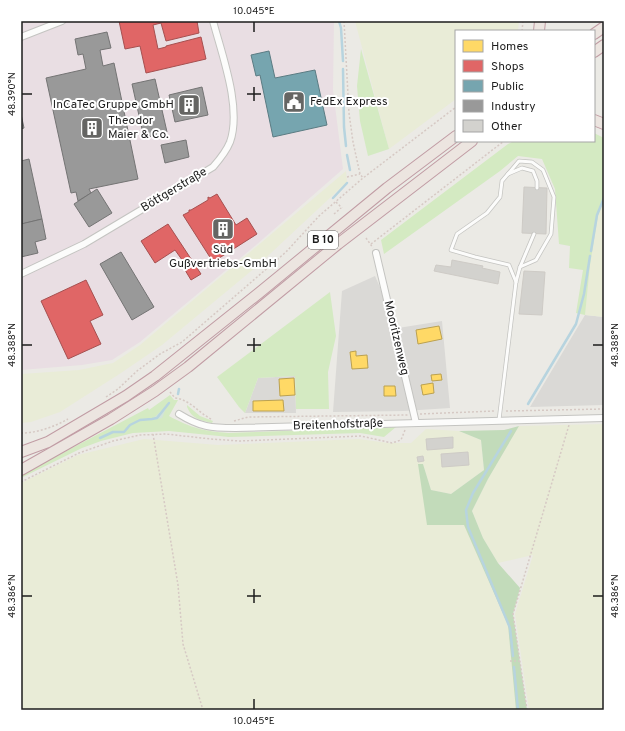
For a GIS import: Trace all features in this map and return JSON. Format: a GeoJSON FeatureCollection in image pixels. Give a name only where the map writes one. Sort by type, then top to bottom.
{"type":"FeatureCollection","features":[{"type":"Feature","properties":{"kind":"highway"},"geometry":{"type":"LineString","coordinates":[[595,33],[604,27]]}},
{"type":"Feature","properties":{"kind":"highway"},"geometry":{"type":"LineString","coordinates":[[595,51],[604,45]]}},
{"type":"Feature","properties":{"kind":"highway","name":"B 10"},"geometry":{"type":"LineString","coordinates":[[21,459],[126,396],[155,376],[387,188],[455,137]]}},
{"type":"Feature","properties":{"kind":"highway","name":"B 10"},"geometry":{"type":"LineString","coordinates":[[21,470],[111,419],[155,391],[188,367],[338,244],[471,142]]}},
{"type":"Feature","properties":{"kind":"highway"},"geometry":{"type":"LineString","coordinates":[[21,452],[48,442]]}},
{"type":"Feature","properties":{"kind":"highway","name":"B 10"},"geometry":{"type":"LineString","coordinates":[[21,464],[53,452]]}},
{"type":"Feature","properties":{"kind":"street"},"geometry":{"type":"LineString","coordinates":[[21,37],[62,21]]}},
{"type":"Feature","properties":{"kind":"street","name":"Böttgerstraße"},"geometry":{"type":"LineString","coordinates":[[21,274],[86,242],[213,167],[223,156],[230,142],[234,123],[234,109],[230,87],[213,21]]}},
{"type":"Feature","properties":{"kind":"street","name":"Mooritzenweg"},"geometry":{"type":"LineString","coordinates":[[376,253],[416,423]]}},
{"type":"Feature","properties":{"kind":"street","name":"Breitenhofstraße"},"geometry":{"type":"LineString","coordinates":[[179,414],[206,427],[220,428],[604,418]]}},
{"type":"Feature","properties":{"kind":"lane"},"geometry":{"type":"LineString","coordinates":[[516,282],[508,265],[451,250],[457,234],[487,213],[500,197],[502,181],[519,161],[532,162],[543,170],[554,197],[551,234],[536,260],[520,267]]}},
{"type":"Feature","properties":{"kind":"lane"},"geometry":{"type":"LineString","coordinates":[[507,174],[522,168],[533,171],[537,181],[537,188]]}},
{"type":"Feature","properties":{"kind":"lane"},"geometry":{"type":"LineString","coordinates":[[500,420],[504,375],[516,282],[520,267],[534,234]]}},
{"type":"Feature","properties":{"kind":"path"},"geometry":{"type":"LineString","coordinates":[[344,21],[349,113],[353,142],[360,174],[363,178]]}},
{"type":"Feature","properties":{"kind":"path"},"geometry":{"type":"LineString","coordinates":[[101,400],[118,389],[136,371],[157,356],[182,342],[286,252],[319,216],[363,178],[455,108]]}},
{"type":"Feature","properties":{"kind":"path"},"geometry":{"type":"LineString","coordinates":[[371,244],[503,142]]}},
{"type":"Feature","properties":{"kind":"path"},"geometry":{"type":"LineString","coordinates":[[347,177],[360,174]]}},
{"type":"Feature","properties":{"kind":"path"},"geometry":{"type":"LineString","coordinates":[[334,214],[342,208],[336,202]]}},
{"type":"Feature","properties":{"kind":"path"},"geometry":{"type":"LineString","coordinates":[[366,238],[376,253]]}},
{"type":"Feature","properties":{"kind":"path"},"geometry":{"type":"LineString","coordinates":[[157,356],[160,360]]}},
{"type":"Feature","properties":{"kind":"path"},"geometry":{"type":"LineString","coordinates":[[136,371],[140,376]]}},
{"type":"Feature","properties":{"kind":"path"},"geometry":{"type":"LineString","coordinates":[[170,392],[175,398],[180,398],[187,402],[201,414],[217,420]]}},
{"type":"Feature","properties":{"kind":"path"},"geometry":{"type":"LineString","coordinates":[[229,421],[248,417],[414,415],[501,411],[604,410]]}},
{"type":"Feature","properties":{"kind":"path"},"geometry":{"type":"LineString","coordinates":[[21,433],[30,433],[58,425],[70,418]]}},
{"type":"Feature","properties":{"kind":"path"},"geometry":{"type":"LineString","coordinates":[[527,710],[513,614],[569,424],[569,419]]}},
{"type":"Feature","properties":{"kind":"path"},"geometry":{"type":"LineString","coordinates":[[21,482],[96,446],[140,435],[166,434],[240,441],[361,436],[392,443],[401,440],[405,432],[405,423]]}},
{"type":"Feature","properties":{"kind":"path"},"geometry":{"type":"LineString","coordinates":[[153,434],[178,585],[183,644],[203,710]]}},
{"type":"Feature","properties":{"kind":"path"},"geometry":{"type":"LineString","coordinates":[[510,661],[519,660]]}},
{"type":"Feature","properties":{"kind":"shaded area"},"geometry":{"type":"Polygon","coordinates":[[[21,21],[334,21],[333,90],[343,169],[256,245],[140,342],[112,360],[82,365],[21,370],[21,21]]]}},
{"type":"Feature","properties":{"kind":"shaded area"},"geometry":{"type":"Polygon","coordinates":[[[375,276],[398,328],[442,321],[450,408],[404,411],[333,412],[342,291],[375,276]]]}},
{"type":"Feature","properties":{"kind":"shaded area"},"geometry":{"type":"Polygon","coordinates":[[[585,315],[604,317],[604,405],[530,407],[585,315]]]}},
{"type":"Feature","properties":{"kind":"shaded area"},"geometry":{"type":"Polygon","coordinates":[[[295,376],[296,413],[245,413],[258,378],[295,376]]]}},
{"type":"Feature","properties":{"kind":"shaded area"},"geometry":{"type":"Polygon","coordinates":[[[167,406],[162,418],[152,420],[152,419],[167,406]]]}},
{"type":"Feature","properties":{"kind":"green space"},"geometry":{"type":"Polygon","coordinates":[[[355,21],[519,21],[518,30],[455,30],[455,100],[389,149],[355,21]]]}},
{"type":"Feature","properties":{"kind":"green space"},"geometry":{"type":"Polygon","coordinates":[[[361,49],[389,149],[368,156],[360,121],[357,86],[361,49]]]}},
{"type":"Feature","properties":{"kind":"green space"},"geometry":{"type":"Polygon","coordinates":[[[595,134],[604,138],[604,201],[598,216],[590,265],[585,315],[576,313],[583,270],[569,268],[570,246],[559,244],[555,189],[542,159],[518,156],[500,171],[384,254],[381,240],[512,142],[595,142],[595,134]]]}},
{"type":"Feature","properties":{"kind":"green space"},"geometry":{"type":"Polygon","coordinates":[[[346,171],[347,182],[256,267],[162,345],[60,412],[31,422],[21,423],[21,374],[79,370],[113,363],[140,345],[346,171]]]}},
{"type":"Feature","properties":{"kind":"green space"},"geometry":{"type":"Polygon","coordinates":[[[604,201],[604,317],[585,315],[590,265],[598,216],[604,201]]]}},
{"type":"Feature","properties":{"kind":"green space"},"geometry":{"type":"Polygon","coordinates":[[[330,292],[336,336],[328,372],[329,409],[296,409],[295,376],[258,378],[245,413],[217,377],[330,292]]]}},
{"type":"Feature","properties":{"kind":"green space"},"geometry":{"type":"Polygon","coordinates":[[[170,395],[174,400],[178,400],[169,416],[191,426],[212,431],[228,433],[396,427],[384,437],[360,433],[229,437],[169,431],[133,433],[101,441],[82,448],[21,478],[21,473],[51,459],[148,408],[149,410],[170,395]]]}},
{"type":"Feature","properties":{"kind":"green space"},"geometry":{"type":"Polygon","coordinates":[[[187,405],[200,416],[213,421],[212,423],[194,417],[189,411],[187,405]]]}},
{"type":"Feature","properties":{"kind":"green space"},"geometry":{"type":"Polygon","coordinates":[[[604,424],[604,710],[529,710],[515,614],[533,555],[498,563],[483,538],[472,511],[488,479],[519,426],[604,424]]]}},
{"type":"Feature","properties":{"kind":"green space"},"geometry":{"type":"Polygon","coordinates":[[[519,426],[488,479],[472,511],[483,538],[498,563],[520,588],[513,614],[527,710],[516,710],[508,625],[464,525],[427,525],[418,464],[423,464],[431,490],[451,494],[484,470],[481,440],[459,431],[504,430],[519,426]]]}},
{"type":"Feature","properties":{"kind":"green space"},"geometry":{"type":"Polygon","coordinates":[[[426,429],[459,431],[481,440],[484,470],[451,494],[431,490],[423,464],[427,525],[464,525],[508,625],[516,710],[21,710],[21,483],[78,455],[144,439],[218,445],[359,439],[388,443],[411,443],[426,429]]]}},
{"type":"Feature","properties":{"kind":"building: Homes"},"geometry":{"type":"Polygon","coordinates":[[[439,326],[442,339],[418,344],[416,330],[439,326]]]}},
{"type":"Feature","properties":{"kind":"building: Homes"},"geometry":{"type":"Polygon","coordinates":[[[356,351],[356,356],[367,355],[368,368],[352,369],[350,352],[356,351]]]}},
{"type":"Feature","properties":{"kind":"building: Homes"},"geometry":{"type":"Polygon","coordinates":[[[441,374],[442,380],[432,381],[431,375],[441,374]]]}},
{"type":"Feature","properties":{"kind":"building: Homes"},"geometry":{"type":"Polygon","coordinates":[[[294,378],[295,395],[280,396],[279,379],[294,378]]]}},
{"type":"Feature","properties":{"kind":"building: Homes"},"geometry":{"type":"Polygon","coordinates":[[[433,383],[434,393],[423,395],[421,385],[433,383]]]}},
{"type":"Feature","properties":{"kind":"building: Homes"},"geometry":{"type":"Polygon","coordinates":[[[384,386],[395,386],[396,396],[384,396],[384,386]]]}},
{"type":"Feature","properties":{"kind":"building: Homes"},"geometry":{"type":"Polygon","coordinates":[[[283,400],[284,411],[253,411],[253,401],[283,400]]]}},
{"type":"Feature","properties":{"kind":"building: Shops"},"geometry":{"type":"Polygon","coordinates":[[[119,21],[197,21],[199,33],[166,41],[161,23],[153,25],[158,49],[201,37],[206,59],[146,73],[140,46],[125,49],[119,21]]]}},
{"type":"Feature","properties":{"kind":"building: Shops","name":"Süd Gußvertriebs-GmbH"},"geometry":{"type":"Polygon","coordinates":[[[217,194],[236,225],[247,218],[257,234],[213,262],[183,215],[189,212],[189,210],[208,200],[208,197],[210,198],[217,194]]]}},
{"type":"Feature","properties":{"kind":"building: Shops"},"geometry":{"type":"Polygon","coordinates":[[[168,224],[201,274],[191,280],[182,265],[185,264],[175,250],[155,263],[141,241],[168,224]]]}},
{"type":"Feature","properties":{"kind":"building: Shops"},"geometry":{"type":"Polygon","coordinates":[[[86,280],[103,315],[90,321],[101,344],[68,359],[41,301],[86,280]]]}},
{"type":"Feature","properties":{"kind":"building: Public","name":"FedEx Express"},"geometry":{"type":"Polygon","coordinates":[[[269,51],[275,78],[315,70],[327,125],[273,137],[260,75],[256,76],[251,55],[269,51]]]}},
{"type":"Feature","properties":{"kind":"building: Industry","name":"Theodor Maier & Co."},"geometry":{"type":"Polygon","coordinates":[[[107,32],[111,48],[100,50],[103,66],[114,63],[138,179],[89,189],[91,193],[78,201],[76,192],[71,193],[46,78],[86,69],[83,54],[78,55],[75,39],[107,32]]]}},
{"type":"Feature","properties":{"kind":"building: Industry"},"geometry":{"type":"Polygon","coordinates":[[[155,79],[167,132],[144,138],[132,84],[155,79]]]}},
{"type":"Feature","properties":{"kind":"building: Industry","name":"InCaTec Gruppe GmbH"},"geometry":{"type":"Polygon","coordinates":[[[202,87],[208,115],[175,122],[169,95],[202,87]]]}},
{"type":"Feature","properties":{"kind":"building: Industry"},"geometry":{"type":"Polygon","coordinates":[[[21,114],[24,128],[21,129],[21,114]]]}},
{"type":"Feature","properties":{"kind":"building: Industry"},"geometry":{"type":"Polygon","coordinates":[[[186,140],[189,157],[165,163],[161,145],[186,140]]]}},
{"type":"Feature","properties":{"kind":"building: Industry"},"geometry":{"type":"Polygon","coordinates":[[[29,159],[42,219],[22,224],[21,161],[29,159]]]}},
{"type":"Feature","properties":{"kind":"building: Industry"},"geometry":{"type":"Polygon","coordinates":[[[97,189],[112,213],[89,227],[74,204],[97,189]]]}},
{"type":"Feature","properties":{"kind":"building: Industry"},"geometry":{"type":"Polygon","coordinates":[[[42,219],[46,239],[35,242],[38,253],[21,257],[21,224],[42,219]]]}},
{"type":"Feature","properties":{"kind":"building: Industry"},"geometry":{"type":"Polygon","coordinates":[[[121,252],[154,307],[132,320],[100,264],[121,252]]]}},
{"type":"Feature","properties":{"kind":"building: Other"},"geometry":{"type":"Polygon","coordinates":[[[524,187],[547,188],[546,234],[522,233],[524,187]]]}},
{"type":"Feature","properties":{"kind":"building: Other"},"geometry":{"type":"Polygon","coordinates":[[[452,260],[483,266],[482,268],[500,272],[498,284],[434,271],[436,265],[451,267],[452,260]]]}},
{"type":"Feature","properties":{"kind":"building: Other"},"geometry":{"type":"Polygon","coordinates":[[[524,271],[545,272],[542,315],[519,314],[524,271]]]}},
{"type":"Feature","properties":{"kind":"building: Other"},"geometry":{"type":"Polygon","coordinates":[[[453,437],[453,448],[427,450],[426,439],[453,437]]]}},
{"type":"Feature","properties":{"kind":"building: Other"},"geometry":{"type":"Polygon","coordinates":[[[468,452],[469,465],[442,467],[441,454],[468,452]]]}},
{"type":"Feature","properties":{"kind":"building: Other"},"geometry":{"type":"Polygon","coordinates":[[[423,456],[424,461],[418,462],[417,457],[423,456]]]}},
{"type":"Feature","properties":{"kind":"waterway"},"geometry":{"type":"LineString","coordinates":[[339,21],[341,28],[343,61]]}},
{"type":"Feature","properties":{"kind":"waterway"},"geometry":{"type":"LineString","coordinates":[[343,69],[344,127],[346,146]]}},
{"type":"Feature","properties":{"kind":"waterway"},"geometry":{"type":"LineString","coordinates":[[347,155],[350,170]]}},
{"type":"Feature","properties":{"kind":"waterway"},"geometry":{"type":"LineString","coordinates":[[333,198],[347,183]]}},
{"type":"Feature","properties":{"kind":"waterway"},"geometry":{"type":"LineString","coordinates":[[591,251],[597,215],[604,198]]}},
{"type":"Feature","properties":{"kind":"waterway"},"geometry":{"type":"LineString","coordinates":[[528,404],[576,324],[584,294],[590,256]]}},
{"type":"Feature","properties":{"kind":"waterway"},"geometry":{"type":"LineString","coordinates":[[178,394],[179,389]]}},
{"type":"Feature","properties":{"kind":"waterway"},"geometry":{"type":"LineString","coordinates":[[100,438],[113,432],[124,432],[130,425],[140,420],[157,418],[169,403]]}},
{"type":"Feature","properties":{"kind":"waterway"},"geometry":{"type":"LineString","coordinates":[[511,431],[473,493],[466,510],[468,527],[510,628],[513,656]]}},
{"type":"Feature","properties":{"kind":"waterway"},"geometry":{"type":"LineString","coordinates":[[514,667],[518,710]]}},
{"type":"Feature","properties":{"kind":"place","name":"FedEx Express"},"geometry":{"type":"Point","coordinates":[294,102]}},
{"type":"Feature","properties":{"kind":"place","name":"InCaTec Gruppe GmbH"},"geometry":{"type":"Point","coordinates":[189,105]}},
{"type":"Feature","properties":{"kind":"place","name":"Theodor Maier & Co."},"geometry":{"type":"Point","coordinates":[92,128]}},
{"type":"Feature","properties":{"kind":"place","name":"Süd Gußvertriebs-GmbH"},"geometry":{"type":"Point","coordinates":[223,229]}}]}
